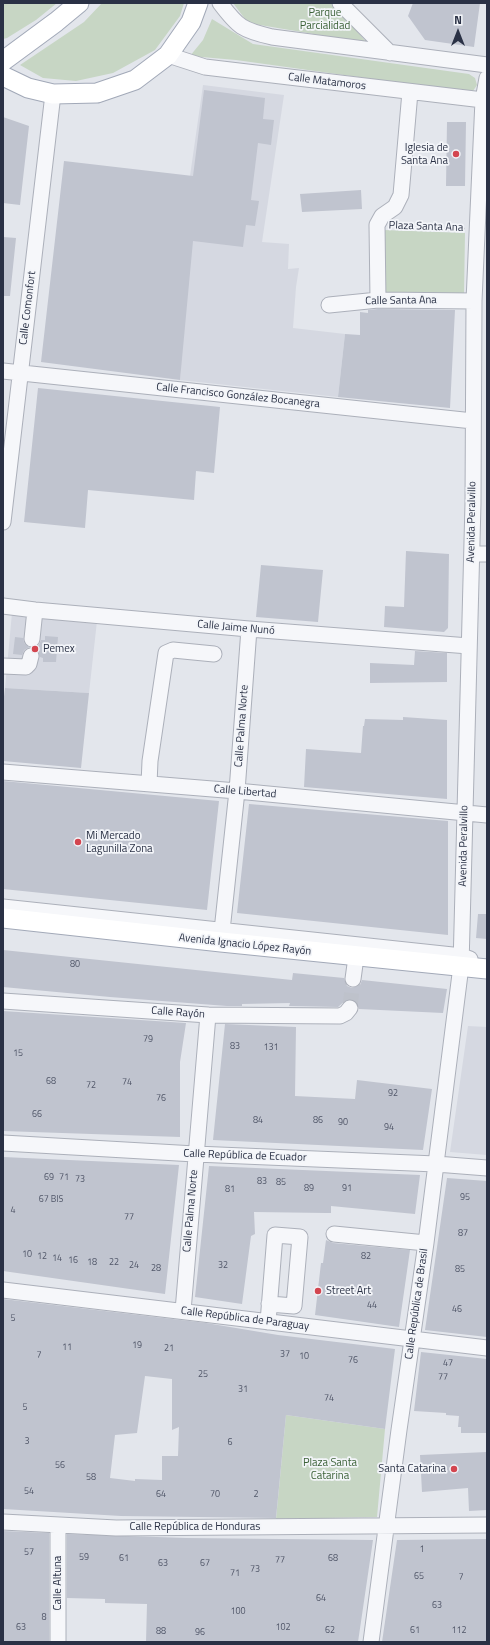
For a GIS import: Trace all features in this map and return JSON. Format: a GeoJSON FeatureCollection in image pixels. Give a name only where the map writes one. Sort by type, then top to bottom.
{"type":"FeatureCollection","features":[{"type":"Feature","properties":{"kind":"main road"},"geometry":{"type":"LineString","coordinates":[[79,3],[56,22],[4,75],[28,88],[53,94],[97,93],[135,80],[168,55],[191,22],[198,3]]}},
{"type":"Feature","properties":{"kind":"main road","name":"Avenida Ignacio López Rayón"},"geometry":{"type":"LineString","coordinates":[[3,918],[221,937],[356,956],[462,961],[487,969]]}},
{"type":"Feature","properties":{"kind":"street"},"geometry":{"type":"LineString","coordinates":[[220,3],[237,25],[253,33],[272,37],[487,65]]}},
{"type":"Feature","properties":{"kind":"street"},"geometry":{"type":"LineString","coordinates":[[340,3],[390,53]]}},
{"type":"Feature","properties":{"kind":"street","name":"Calle Matamoros"},"geometry":{"type":"LineString","coordinates":[[168,55],[205,67],[485,102]]}},
{"type":"Feature","properties":{"kind":"street","name":"Avenida Peralvillo"},"geometry":{"type":"LineString","coordinates":[[462,961],[472,554],[480,503],[473,421],[474,301],[487,78]]}},
{"type":"Feature","properties":{"kind":"street"},"geometry":{"type":"LineString","coordinates":[[377,225],[382,216],[394,207],[402,195],[410,92]]}},
{"type":"Feature","properties":{"kind":"street","name":"Calle Comonfort"},"geometry":{"type":"LineString","coordinates":[[3,522],[53,94]]}},
{"type":"Feature","properties":{"kind":"street","name":"Plaza Santa Ana"},"geometry":{"type":"LineString","coordinates":[[377,225],[378,300]]}},
{"type":"Feature","properties":{"kind":"street","name":"Calle Santa Ana"},"geometry":{"type":"LineString","coordinates":[[329,305],[378,300],[474,301]]}},
{"type":"Feature","properties":{"kind":"street","name":"Calle Francisco González Bocanegra"},"geometry":{"type":"LineString","coordinates":[[3,371],[473,421]]}},
{"type":"Feature","properties":{"kind":"street"},"geometry":{"type":"LineString","coordinates":[[472,554],[487,554]]}},
{"type":"Feature","properties":{"kind":"street","name":"Calle Jaime Nunó"},"geometry":{"type":"LineString","coordinates":[[3,606],[249,629],[469,646]]}},
{"type":"Feature","properties":{"kind":"street"},"geometry":{"type":"LineString","coordinates":[[32,639],[35,610]]}},
{"type":"Feature","properties":{"kind":"street","name":"Calle Palma Norte"},"geometry":{"type":"LineString","coordinates":[[221,937],[237,791],[249,629]]}},
{"type":"Feature","properties":{"kind":"street"},"geometry":{"type":"LineString","coordinates":[[148,784],[166,653],[173,650],[214,654]]}},
{"type":"Feature","properties":{"kind":"street"},"geometry":{"type":"LineString","coordinates":[[3,666],[26,667],[29,664],[31,656]]}},
{"type":"Feature","properties":{"kind":"street","name":"Calle Libertad"},"geometry":{"type":"LineString","coordinates":[[3,772],[237,791],[487,815]]}},
{"type":"Feature","properties":{"kind":"street"},"geometry":{"type":"LineString","coordinates":[[3,907],[221,937],[462,961],[487,961]]}},
{"type":"Feature","properties":{"kind":"street"},"geometry":{"type":"LineString","coordinates":[[353,979],[356,956]]}},
{"type":"Feature","properties":{"kind":"street","name":"Calle República de Brasil"},"geometry":{"type":"LineString","coordinates":[[371,1642],[426,1243],[462,961]]}},
{"type":"Feature","properties":{"kind":"street","name":"Calle Rayón"},"geometry":{"type":"LineString","coordinates":[[3,1001],[208,1015],[340,1016],[346,1013],[350,1008]]}},
{"type":"Feature","properties":{"kind":"street","name":"Calle Palma Norte"},"geometry":{"type":"LineString","coordinates":[[183,1311],[195,1154],[208,1015]]}},
{"type":"Feature","properties":{"kind":"street","name":"Calle República de Ecuador"},"geometry":{"type":"LineString","coordinates":[[3,1143],[195,1154],[436,1164],[487,1168]]}},
{"type":"Feature","properties":{"kind":"street"},"geometry":{"type":"LineString","coordinates":[[334,1234],[426,1243]]}},
{"type":"Feature","properties":{"kind":"street"},"geometry":{"type":"LineString","coordinates":[[268,1322],[269,1304],[275,1235],[300,1237],[294,1306],[269,1304]]}},
{"type":"Feature","properties":{"kind":"street","name":"Calle República de Paraguay"},"geometry":{"type":"LineString","coordinates":[[3,1290],[487,1348]]}},
{"type":"Feature","properties":{"kind":"street","name":"Calle República de Honduras"},"geometry":{"type":"LineString","coordinates":[[3,1522],[58,1525],[116,1521],[487,1525]]}},
{"type":"Feature","properties":{"kind":"street","name":"Calle Altuna"},"geometry":{"type":"LineString","coordinates":[[58,1525],[58,1642]]}},
{"type":"Feature","properties":{"kind":"path","name":"Plaza Santa Ana"},"geometry":{"type":"LineString","coordinates":[[377,225],[478,229]]}},
{"type":"Feature","properties":{"kind":"shaded area"},"geometry":{"type":"Polygon","coordinates":[[[203,85],[284,95],[262,242],[289,244],[288,269],[299,268],[293,328],[345,334],[338,397],[180,380],[190,176],[203,85]]]}},
{"type":"Feature","properties":{"kind":"shaded area"},"geometry":{"type":"Polygon","coordinates":[[[12,613],[97,621],[89,693],[5,688],[12,613]]]}},
{"type":"Feature","properties":{"kind":"shaded area"},"geometry":{"type":"Polygon","coordinates":[[[468,1026],[487,1027],[487,1155],[450,1152],[468,1026]]]}},
{"type":"Feature","properties":{"kind":"green space"},"geometry":{"type":"Polygon","coordinates":[[[3,3],[57,3],[36,20],[3,39],[3,3]]]}},
{"type":"Feature","properties":{"kind":"green space"},"geometry":{"type":"Polygon","coordinates":[[[102,3],[184,3],[180,16],[155,50],[113,73],[76,81],[43,78],[20,65],[84,22],[102,3]]]}},
{"type":"Feature","properties":{"kind":"green space","name":"Parque Parcialidad"},"geometry":{"type":"Polygon","coordinates":[[[233,3],[333,3],[367,43],[248,23],[233,3]]]}},
{"type":"Feature","properties":{"kind":"green space"},"geometry":{"type":"Polygon","coordinates":[[[212,19],[253,44],[469,74],[475,78],[477,85],[473,91],[466,92],[236,60],[190,56],[203,40],[212,19]]]}},
{"type":"Feature","properties":{"kind":"green space"},"geometry":{"type":"Polygon","coordinates":[[[384,230],[465,233],[464,295],[384,292],[384,230]]]}},
{"type":"Feature","properties":{"kind":"green space","name":"Plaza Santa Catarina"},"geometry":{"type":"Polygon","coordinates":[[[286,1415],[385,1429],[377,1517],[276,1519],[286,1415]]]}},
{"type":"Feature","properties":{"kind":"building"},"geometry":{"type":"Polygon","coordinates":[[[413,3],[480,3],[474,47],[425,40],[408,16],[413,3]]]}},
{"type":"Feature","properties":{"kind":"building"},"geometry":{"type":"Polygon","coordinates":[[[204,90],[265,98],[263,119],[274,120],[271,145],[258,143],[251,200],[259,201],[255,226],[246,225],[243,247],[193,241],[180,380],[41,362],[64,161],[193,176],[204,90]]]}},
{"type":"Feature","properties":{"kind":"building"},"geometry":{"type":"Polygon","coordinates":[[[3,117],[29,126],[20,205],[3,203],[3,117]]]}},
{"type":"Feature","properties":{"kind":"building","name":"Iglesia de Santa Ana"},"geometry":{"type":"Polygon","coordinates":[[[447,122],[466,122],[465,186],[446,186],[447,122]]]}},
{"type":"Feature","properties":{"kind":"building"},"geometry":{"type":"Polygon","coordinates":[[[361,190],[362,209],[302,212],[300,194],[361,190]]]}},
{"type":"Feature","properties":{"kind":"building"},"geometry":{"type":"Polygon","coordinates":[[[3,237],[16,238],[10,296],[3,296],[3,237]]]}},
{"type":"Feature","properties":{"kind":"building"},"geometry":{"type":"Polygon","coordinates":[[[368,310],[455,310],[450,408],[338,397],[345,334],[360,335],[360,312],[368,313],[368,310]]]}},
{"type":"Feature","properties":{"kind":"building"},"geometry":{"type":"Polygon","coordinates":[[[38,388],[220,407],[214,473],[196,471],[194,500],[88,490],[85,528],[24,522],[38,388]]]}},
{"type":"Feature","properties":{"kind":"building"},"geometry":{"type":"Polygon","coordinates":[[[406,551],[449,554],[448,628],[444,632],[384,627],[385,606],[404,607],[406,551]]]}},
{"type":"Feature","properties":{"kind":"building"},"geometry":{"type":"Polygon","coordinates":[[[261,565],[323,570],[318,622],[256,617],[261,565]]]}},
{"type":"Feature","properties":{"kind":"building"},"geometry":{"type":"Polygon","coordinates":[[[45,636],[58,637],[56,662],[43,662],[43,658],[40,657],[38,650],[34,648],[39,645],[41,640],[45,640],[45,636]]]}},
{"type":"Feature","properties":{"kind":"building"},"geometry":{"type":"Polygon","coordinates":[[[15,637],[23,638],[24,643],[29,647],[24,650],[22,655],[13,654],[15,637]]]}},
{"type":"Feature","properties":{"kind":"building"},"geometry":{"type":"Polygon","coordinates":[[[415,651],[447,653],[447,682],[370,683],[370,663],[414,665],[415,651]]]}},
{"type":"Feature","properties":{"kind":"building"},"geometry":{"type":"Polygon","coordinates":[[[5,688],[89,693],[81,768],[3,761],[3,705],[5,688]]]}},
{"type":"Feature","properties":{"kind":"building"},"geometry":{"type":"Polygon","coordinates":[[[403,717],[447,720],[447,799],[304,787],[306,749],[361,753],[365,719],[403,720],[403,717]]]}},
{"type":"Feature","properties":{"kind":"building"},"geometry":{"type":"Polygon","coordinates":[[[3,781],[219,801],[207,910],[3,889],[3,781]]]}},
{"type":"Feature","properties":{"kind":"building"},"geometry":{"type":"Polygon","coordinates":[[[249,804],[448,821],[448,935],[237,913],[249,804]]]}},
{"type":"Feature","properties":{"kind":"building"},"geometry":{"type":"Polygon","coordinates":[[[478,914],[487,914],[487,939],[476,938],[478,914]]]}},
{"type":"Feature","properties":{"kind":"building"},"geometry":{"type":"Polygon","coordinates":[[[3,950],[292,980],[293,973],[344,978],[347,986],[352,988],[360,985],[362,980],[447,989],[443,1013],[359,1009],[356,1001],[351,999],[346,1000],[338,1007],[289,1006],[290,1003],[242,1004],[242,1006],[227,1006],[110,997],[3,987],[3,950]]]}},
{"type":"Feature","properties":{"kind":"building"},"geometry":{"type":"Polygon","coordinates":[[[3,1011],[186,1023],[180,1062],[180,1137],[3,1131],[3,1011]]]}},
{"type":"Feature","properties":{"kind":"building"},"geometry":{"type":"Polygon","coordinates":[[[225,1024],[296,1027],[295,1096],[355,1099],[357,1080],[432,1089],[423,1150],[213,1140],[225,1024]]]}},
{"type":"Feature","properties":{"kind":"building"},"geometry":{"type":"Polygon","coordinates":[[[3,1157],[179,1165],[165,1294],[3,1271],[3,1157]]]}},
{"type":"Feature","properties":{"kind":"building"},"geometry":{"type":"Polygon","coordinates":[[[209,1166],[420,1175],[415,1214],[331,1206],[331,1213],[254,1212],[255,1234],[251,1236],[242,1304],[195,1297],[209,1166]]]}},
{"type":"Feature","properties":{"kind":"building"},"geometry":{"type":"Polygon","coordinates":[[[447,1178],[487,1181],[487,1337],[425,1330],[447,1178]]]}},
{"type":"Feature","properties":{"kind":"building"},"geometry":{"type":"Polygon","coordinates":[[[326,1240],[333,1243],[410,1250],[399,1327],[315,1315],[321,1263],[323,1263],[326,1240]]]}},
{"type":"Feature","properties":{"kind":"building"},"geometry":{"type":"Polygon","coordinates":[[[3,1299],[206,1323],[278,1335],[395,1349],[385,1429],[286,1415],[276,1518],[121,1516],[3,1509],[3,1299]],[[145,1376],[137,1433],[115,1435],[110,1478],[135,1481],[135,1479],[162,1480],[162,1456],[178,1456],[179,1427],[172,1430],[172,1379],[145,1376]]]}},
{"type":"Feature","properties":{"kind":"building"},"geometry":{"type":"Polygon","coordinates":[[[421,1352],[487,1359],[487,1433],[461,1433],[461,1427],[458,1427],[459,1416],[446,1415],[446,1413],[414,1411],[421,1352]]]}},
{"type":"Feature","properties":{"kind":"building","name":"Santa Catarina"},"geometry":{"type":"Polygon","coordinates":[[[487,1452],[487,1510],[469,1511],[468,1488],[422,1492],[420,1455],[487,1452]]]}},
{"type":"Feature","properties":{"kind":"building"},"geometry":{"type":"Polygon","coordinates":[[[3,1531],[49,1533],[49,1642],[3,1642],[3,1531]]]}},
{"type":"Feature","properties":{"kind":"building"},"geometry":{"type":"Polygon","coordinates":[[[67,1534],[186,1538],[373,1540],[358,1642],[146,1642],[147,1604],[105,1603],[105,1599],[67,1598],[67,1534]]]}},
{"type":"Feature","properties":{"kind":"building"},"geometry":{"type":"Polygon","coordinates":[[[487,1539],[487,1642],[382,1642],[397,1540],[487,1539]]]}},
{"type":"Feature","properties":{"kind":"tunnel"},"geometry":{"type":"LineString","coordinates":[[350,1008],[353,979]]}},
{"type":"Feature","properties":{"kind":"place","name":"Iglesia de Santa Ana"},"geometry":{"type":"Point","coordinates":[456,154]}},
{"type":"Feature","properties":{"kind":"place","name":"Pemex"},"geometry":{"type":"Point","coordinates":[35,649]}},
{"type":"Feature","properties":{"kind":"place","name":"Mi Mercado Lagunilla Zona"},"geometry":{"type":"Point","coordinates":[78,842]}},
{"type":"Feature","properties":{"kind":"place","name":"Street Art"},"geometry":{"type":"Point","coordinates":[318,1291]}},
{"type":"Feature","properties":{"kind":"place","name":"Santa Catarina"},"geometry":{"type":"Point","coordinates":[454,1469]}}]}
